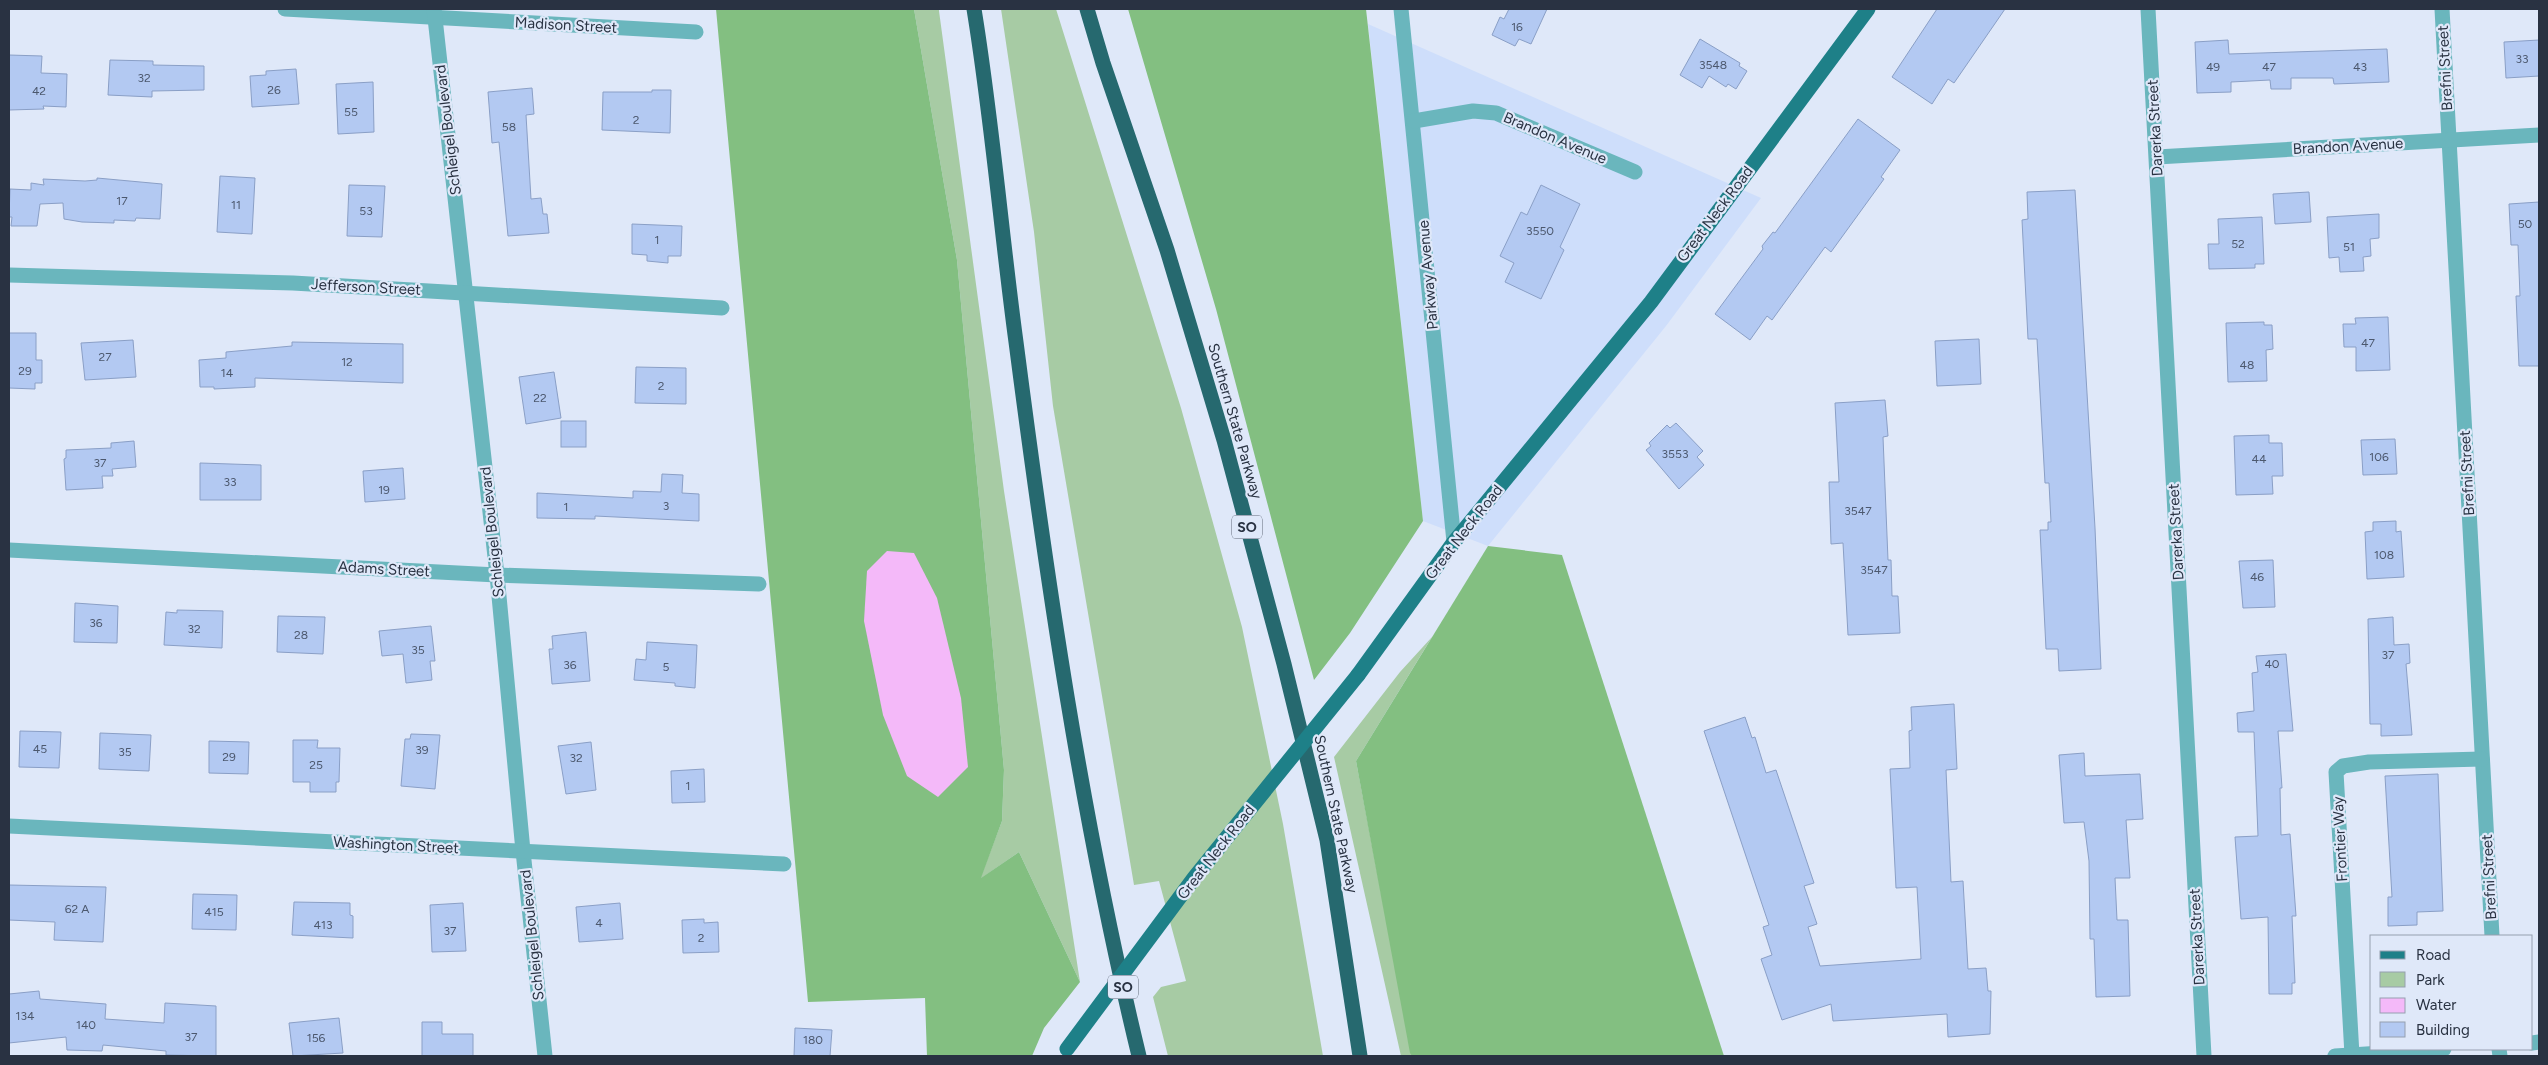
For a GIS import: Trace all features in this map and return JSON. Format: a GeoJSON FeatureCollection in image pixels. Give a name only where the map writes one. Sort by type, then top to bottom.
{"type":"FeatureCollection","features":[{"type":"Feature","properties":{"kind":"highway","name":"SO"},"geometry":{"type":"LineString","coordinates":[[974,9],[991,125],[1015,338],[1046,569],[1100,876],[1139,1056]]}},
{"type":"Feature","properties":{"kind":"highway","name":"Southern State Parkway"},"geometry":{"type":"LineString","coordinates":[[1086,9],[1102,63],[1170,259],[1226,449],[1284,664],[1327,840],[1360,1056]]}},
{"type":"Feature","properties":{"kind":"main road","name":"Great Neck Road"},"geometry":{"type":"LineString","coordinates":[[1064,1053],[1194,878],[1377,652],[1454,542],[1650,302],[1868,9]]}},
{"type":"Feature","properties":{"kind":"street","name":"Madison Street"},"geometry":{"type":"LineString","coordinates":[[285,9],[435,13],[696,32]]}},
{"type":"Feature","properties":{"kind":"street","name":"Parkway Avenue"},"geometry":{"type":"LineString","coordinates":[[1401,9],[1414,121],[1454,542]]}},
{"type":"Feature","properties":{"kind":"street","name":"Darerka Street"},"geometry":{"type":"LineString","coordinates":[[2148,9],[2204,1056]]}},
{"type":"Feature","properties":{"kind":"street","name":"Brefni Street"},"geometry":{"type":"LineString","coordinates":[[2442,9],[2492,935]]}},
{"type":"Feature","properties":{"kind":"street","name":"Schleigel Boulevard"},"geometry":{"type":"LineString","coordinates":[[435,13],[497,574],[523,851],[545,1056]]}},
{"type":"Feature","properties":{"kind":"street","name":"Brandon Avenue"},"geometry":{"type":"LineString","coordinates":[[1414,121],[1473,111],[1496,113],[1635,172]]}},
{"type":"Feature","properties":{"kind":"street","name":"Brandon Avenue"},"geometry":{"type":"LineString","coordinates":[[2157,157],[2539,135]]}},
{"type":"Feature","properties":{"kind":"street","name":"Jefferson Street"},"geometry":{"type":"LineString","coordinates":[[9,275],[294,283],[722,308]]}},
{"type":"Feature","properties":{"kind":"street","name":"Adams Street"},"geometry":{"type":"LineString","coordinates":[[9,550],[497,574],[759,584]]}},
{"type":"Feature","properties":{"kind":"street","name":"Frontier Way"},"geometry":{"type":"LineString","coordinates":[[2352,1055],[2336,772],[2343,766],[2369,762],[2482,759]]}},
{"type":"Feature","properties":{"kind":"street","name":"Washington Street"},"geometry":{"type":"LineString","coordinates":[[9,826],[784,864]]}},
{"type":"Feature","properties":{"kind":"street"},"geometry":{"type":"LineString","coordinates":[[2335,1056],[2429,1050]]}},
{"type":"Feature","properties":{"kind":"shaded area"},"geometry":{"type":"Polygon","coordinates":[[[1368,24],[1761,198],[1666,326],[1488,546],[1423,521],[1368,24]]]}},
{"type":"Feature","properties":{"kind":"green space"},"geometry":{"type":"Polygon","coordinates":[[[716,9],[914,9],[957,260],[1004,770],[1002,821],[981,878],[1019,852],[1080,982],[1044,1028],[1032,1056],[927,1056],[925,998],[808,1002],[716,9]]]}},
{"type":"Feature","properties":{"kind":"green space"},"geometry":{"type":"Polygon","coordinates":[[[914,9],[939,9],[1004,491],[1080,982],[1019,852],[980,879],[1002,821],[1004,770],[957,260],[914,9]]]}},
{"type":"Feature","properties":{"kind":"green space"},"geometry":{"type":"Polygon","coordinates":[[[1001,9],[1056,9],[1181,408],[1242,627],[1283,824],[1323,1056],[1168,1056],[1153,997],[1161,987],[1186,981],[1159,881],[1134,885],[1053,406],[1034,232],[1001,9]]]}},
{"type":"Feature","properties":{"kind":"green space"},"geometry":{"type":"Polygon","coordinates":[[[1128,9],[1366,9],[1423,521],[1350,633],[1314,680],[1216,309],[1128,9]]]}},
{"type":"Feature","properties":{"kind":"green space"},"geometry":{"type":"Polygon","coordinates":[[[1488,546],[1562,555],[1724,1056],[1412,1056],[1410,1053],[1356,761],[1488,546]]]}},
{"type":"Feature","properties":{"kind":"green space"},"geometry":{"type":"Polygon","coordinates":[[[1432,637],[1356,761],[1412,1056],[1401,1056],[1334,757],[1400,672],[1432,637]]]}},
{"type":"Feature","properties":{"kind":"water"},"geometry":{"type":"Polygon","coordinates":[[[887,551],[914,553],[937,598],[961,698],[968,767],[938,797],[907,776],[883,715],[864,621],[867,571],[887,551]]]}},
{"type":"Feature","properties":{"kind":"building"},"geometry":{"type":"Polygon","coordinates":[[[1509,9],[1547,9],[1531,44],[1519,39],[1515,46],[1492,35],[1500,17],[1504,19],[1509,9]]]}},
{"type":"Feature","properties":{"kind":"building"},"geometry":{"type":"Polygon","coordinates":[[[1937,9],[2005,9],[1954,83],[1948,79],[1932,104],[1892,77],[1937,9]]]}},
{"type":"Feature","properties":{"kind":"building"},"geometry":{"type":"Polygon","coordinates":[[[1700,39],[1740,63],[1739,66],[1747,71],[1736,89],[1728,84],[1726,87],[1709,76],[1702,88],[1680,75],[1700,39]]]}},
{"type":"Feature","properties":{"kind":"building"},"geometry":{"type":"Polygon","coordinates":[[[2228,40],[2229,54],[2387,49],[2389,82],[2334,84],[2333,78],[2291,78],[2291,89],[2271,89],[2270,80],[2231,82],[2231,92],[2197,93],[2195,42],[2228,40]]]}},
{"type":"Feature","properties":{"kind":"building"},"geometry":{"type":"Polygon","coordinates":[[[2539,40],[2539,76],[2506,78],[2504,42],[2539,40]]]}},
{"type":"Feature","properties":{"kind":"building"},"geometry":{"type":"Polygon","coordinates":[[[9,55],[42,56],[41,73],[67,74],[66,107],[43,106],[44,109],[9,110],[9,55]]]}},
{"type":"Feature","properties":{"kind":"building"},"geometry":{"type":"Polygon","coordinates":[[[110,60],[153,61],[153,65],[204,66],[204,90],[152,91],[152,97],[108,95],[110,60]]]}},
{"type":"Feature","properties":{"kind":"building"},"geometry":{"type":"Polygon","coordinates":[[[296,69],[299,104],[252,107],[250,76],[266,75],[266,71],[296,69]]]}},
{"type":"Feature","properties":{"kind":"building"},"geometry":{"type":"Polygon","coordinates":[[[373,82],[374,132],[338,134],[336,84],[373,82]]]}},
{"type":"Feature","properties":{"kind":"building"},"geometry":{"type":"Polygon","coordinates":[[[532,88],[534,114],[526,115],[531,199],[541,198],[543,214],[547,214],[549,233],[508,236],[499,142],[492,143],[488,92],[532,88]]]}},
{"type":"Feature","properties":{"kind":"building"},"geometry":{"type":"Polygon","coordinates":[[[652,90],[671,90],[670,133],[602,130],[603,92],[652,92],[652,90]]]}},
{"type":"Feature","properties":{"kind":"building"},"geometry":{"type":"Polygon","coordinates":[[[1858,119],[1900,150],[1881,177],[1884,179],[1831,252],[1825,247],[1772,320],[1767,316],[1750,340],[1715,314],[1763,249],[1762,246],[1773,232],[1775,233],[1858,119]]]}},
{"type":"Feature","properties":{"kind":"building"},"geometry":{"type":"Polygon","coordinates":[[[220,176],[255,178],[252,234],[217,232],[220,176]]]}},
{"type":"Feature","properties":{"kind":"building"},"geometry":{"type":"Polygon","coordinates":[[[97,178],[162,184],[160,219],[136,218],[135,221],[114,220],[114,223],[82,222],[64,219],[63,203],[40,204],[37,226],[11,226],[12,217],[9,217],[10,189],[31,190],[31,183],[44,185],[43,179],[85,181],[97,180],[97,178]]]}},
{"type":"Feature","properties":{"kind":"building"},"geometry":{"type":"Polygon","coordinates":[[[349,185],[385,186],[382,237],[347,236],[349,185]]]}},
{"type":"Feature","properties":{"kind":"building"},"geometry":{"type":"Polygon","coordinates":[[[1541,185],[1580,204],[1560,247],[1564,250],[1541,299],[1505,282],[1514,263],[1500,256],[1521,212],[1527,215],[1541,185]]]}},
{"type":"Feature","properties":{"kind":"building"},"geometry":{"type":"Polygon","coordinates":[[[2075,190],[2095,528],[2101,669],[2059,671],[2058,649],[2046,649],[2040,530],[2048,530],[2048,522],[2051,522],[2049,483],[2045,483],[2037,339],[2028,339],[2022,220],[2028,219],[2027,192],[2075,190]]]}},
{"type":"Feature","properties":{"kind":"building"},"geometry":{"type":"Polygon","coordinates":[[[2309,192],[2311,222],[2275,224],[2273,194],[2309,192]]]}},
{"type":"Feature","properties":{"kind":"building"},"geometry":{"type":"Polygon","coordinates":[[[2539,202],[2539,366],[2519,366],[2516,296],[2520,296],[2518,245],[2511,245],[2509,204],[2539,202]]]}},
{"type":"Feature","properties":{"kind":"building"},"geometry":{"type":"Polygon","coordinates":[[[2379,214],[2379,238],[2370,239],[2371,256],[2363,257],[2364,271],[2340,272],[2339,257],[2329,258],[2327,217],[2379,214]]]}},
{"type":"Feature","properties":{"kind":"building"},"geometry":{"type":"Polygon","coordinates":[[[2262,217],[2264,264],[2255,264],[2255,268],[2209,269],[2208,244],[2219,244],[2218,219],[2262,217]]]}},
{"type":"Feature","properties":{"kind":"building"},"geometry":{"type":"Polygon","coordinates":[[[632,224],[682,226],[681,256],[668,256],[668,263],[647,261],[647,255],[632,254],[632,224]]]}},
{"type":"Feature","properties":{"kind":"building"},"geometry":{"type":"Polygon","coordinates":[[[2388,317],[2390,370],[2356,371],[2356,347],[2344,347],[2343,324],[2356,324],[2355,318],[2388,317]]]}},
{"type":"Feature","properties":{"kind":"building"},"geometry":{"type":"Polygon","coordinates":[[[2264,322],[2264,325],[2272,325],[2273,349],[2266,350],[2267,381],[2228,382],[2226,323],[2264,322]]]}},
{"type":"Feature","properties":{"kind":"building"},"geometry":{"type":"Polygon","coordinates":[[[9,333],[36,333],[36,360],[42,360],[42,383],[35,383],[35,389],[9,388],[9,333]]]}},
{"type":"Feature","properties":{"kind":"building"},"geometry":{"type":"Polygon","coordinates":[[[1979,339],[1981,384],[1937,386],[1935,341],[1979,339]]]}},
{"type":"Feature","properties":{"kind":"building"},"geometry":{"type":"Polygon","coordinates":[[[133,340],[136,377],[85,380],[81,343],[133,340]]]}},
{"type":"Feature","properties":{"kind":"building"},"geometry":{"type":"Polygon","coordinates":[[[292,342],[403,344],[403,383],[255,378],[255,387],[214,389],[214,387],[200,387],[199,360],[226,358],[226,352],[292,346],[292,342]]]}},
{"type":"Feature","properties":{"kind":"building"},"geometry":{"type":"Polygon","coordinates":[[[636,367],[686,368],[686,404],[635,403],[636,367]]]}},
{"type":"Feature","properties":{"kind":"building"},"geometry":{"type":"Polygon","coordinates":[[[554,372],[561,418],[526,424],[519,377],[554,372]]]}},
{"type":"Feature","properties":{"kind":"building"},"geometry":{"type":"Polygon","coordinates":[[[1885,400],[1888,436],[1883,437],[1888,560],[1891,560],[1892,596],[1898,596],[1900,633],[1848,635],[1843,543],[1831,544],[1829,482],[1839,482],[1835,403],[1885,400]]]}},
{"type":"Feature","properties":{"kind":"building"},"geometry":{"type":"Polygon","coordinates":[[[561,421],[586,421],[586,447],[561,447],[561,421]]]}},
{"type":"Feature","properties":{"kind":"building"},"geometry":{"type":"Polygon","coordinates":[[[1676,423],[1703,451],[1697,457],[1704,465],[1679,489],[1646,450],[1651,446],[1649,443],[1667,425],[1670,428],[1676,423]]]}},
{"type":"Feature","properties":{"kind":"building"},"geometry":{"type":"Polygon","coordinates":[[[2269,435],[2269,443],[2282,443],[2283,476],[2272,476],[2273,494],[2236,495],[2234,436],[2269,435]]]}},
{"type":"Feature","properties":{"kind":"building"},"geometry":{"type":"Polygon","coordinates":[[[2395,439],[2397,474],[2363,475],[2361,440],[2395,439]]]}},
{"type":"Feature","properties":{"kind":"building"},"geometry":{"type":"Polygon","coordinates":[[[134,441],[136,467],[112,469],[113,476],[102,476],[103,488],[66,490],[64,459],[66,458],[66,450],[111,448],[111,443],[134,441]]]}},
{"type":"Feature","properties":{"kind":"building"},"geometry":{"type":"Polygon","coordinates":[[[200,463],[261,465],[261,500],[200,500],[200,463]]]}},
{"type":"Feature","properties":{"kind":"building"},"geometry":{"type":"Polygon","coordinates":[[[403,468],[405,499],[365,502],[363,471],[403,468]]]}},
{"type":"Feature","properties":{"kind":"building"},"geometry":{"type":"Polygon","coordinates":[[[662,474],[683,475],[682,493],[699,494],[699,521],[595,516],[595,519],[537,518],[537,493],[633,498],[633,491],[661,492],[662,474]]]}},
{"type":"Feature","properties":{"kind":"building"},"geometry":{"type":"Polygon","coordinates":[[[2396,521],[2396,532],[2401,531],[2404,577],[2367,579],[2365,532],[2373,531],[2373,522],[2396,521]]]}},
{"type":"Feature","properties":{"kind":"building"},"geometry":{"type":"Polygon","coordinates":[[[2273,560],[2275,607],[2243,608],[2239,561],[2273,560]]]}},
{"type":"Feature","properties":{"kind":"building"},"geometry":{"type":"Polygon","coordinates":[[[75,603],[118,606],[117,643],[74,642],[75,603]]]}},
{"type":"Feature","properties":{"kind":"building"},"geometry":{"type":"Polygon","coordinates":[[[177,610],[223,611],[222,648],[164,645],[166,612],[177,613],[177,610]]]}},
{"type":"Feature","properties":{"kind":"building"},"geometry":{"type":"Polygon","coordinates":[[[278,616],[325,617],[323,654],[277,652],[278,616]]]}},
{"type":"Feature","properties":{"kind":"building"},"geometry":{"type":"Polygon","coordinates":[[[2393,617],[2394,645],[2409,644],[2410,663],[2406,664],[2412,735],[2381,736],[2381,724],[2370,724],[2368,619],[2393,617]]]}},
{"type":"Feature","properties":{"kind":"building"},"geometry":{"type":"Polygon","coordinates":[[[431,626],[435,661],[430,661],[432,680],[406,683],[403,654],[382,656],[379,631],[431,626]]]}},
{"type":"Feature","properties":{"kind":"building"},"geometry":{"type":"Polygon","coordinates":[[[586,632],[590,681],[552,684],[549,649],[553,649],[552,636],[586,632]]]}},
{"type":"Feature","properties":{"kind":"building"},"geometry":{"type":"Polygon","coordinates":[[[647,642],[697,645],[695,688],[675,686],[675,683],[634,680],[636,659],[646,660],[647,642]]]}},
{"type":"Feature","properties":{"kind":"building"},"geometry":{"type":"Polygon","coordinates":[[[2286,654],[2293,731],[2278,731],[2282,788],[2280,788],[2281,835],[2290,834],[2296,916],[2292,916],[2295,983],[2292,983],[2292,994],[2269,994],[2268,917],[2241,919],[2235,837],[2258,836],[2254,732],[2238,732],[2237,713],[2254,711],[2252,673],[2258,672],[2256,656],[2286,654]]]}},
{"type":"Feature","properties":{"kind":"building"},"geometry":{"type":"Polygon","coordinates":[[[1954,704],[1957,769],[1946,770],[1951,882],[1963,881],[1968,969],[1986,968],[1988,991],[1991,991],[1990,1034],[1948,1037],[1947,1014],[1833,1021],[1831,1004],[1782,1020],[1761,959],[1772,955],[1763,927],[1769,925],[1704,731],[1745,717],[1752,738],[1755,737],[1766,773],[1776,770],[1814,883],[1804,886],[1817,924],[1808,927],[1820,966],[1921,959],[1917,887],[1896,888],[1890,769],[1910,768],[1909,731],[1912,730],[1911,707],[1954,704]]]}},
{"type":"Feature","properties":{"kind":"building"},"geometry":{"type":"Polygon","coordinates":[[[20,731],[61,732],[59,768],[19,767],[20,731]]]}},
{"type":"Feature","properties":{"kind":"building"},"geometry":{"type":"Polygon","coordinates":[[[100,733],[151,735],[149,771],[99,769],[100,733]]]}},
{"type":"Feature","properties":{"kind":"building"},"geometry":{"type":"Polygon","coordinates":[[[411,734],[440,735],[435,789],[401,786],[405,739],[410,739],[411,734]]]}},
{"type":"Feature","properties":{"kind":"building"},"geometry":{"type":"Polygon","coordinates":[[[293,740],[318,740],[317,748],[340,748],[339,782],[336,782],[336,792],[310,792],[310,782],[293,782],[293,740]]]}},
{"type":"Feature","properties":{"kind":"building"},"geometry":{"type":"Polygon","coordinates":[[[209,741],[249,742],[248,774],[209,773],[209,741]]]}},
{"type":"Feature","properties":{"kind":"building"},"geometry":{"type":"Polygon","coordinates":[[[591,742],[596,790],[566,794],[558,746],[591,742]]]}},
{"type":"Feature","properties":{"kind":"building"},"geometry":{"type":"Polygon","coordinates":[[[2084,753],[2085,776],[2140,774],[2143,819],[2126,820],[2130,878],[2115,878],[2117,920],[2128,920],[2130,996],[2096,997],[2094,939],[2090,939],[2089,861],[2084,822],[2064,823],[2059,755],[2084,753]]]}},
{"type":"Feature","properties":{"kind":"building"},"geometry":{"type":"Polygon","coordinates":[[[704,769],[705,802],[672,803],[671,771],[704,769]]]}},
{"type":"Feature","properties":{"kind":"building"},"geometry":{"type":"Polygon","coordinates":[[[2438,774],[2443,911],[2417,912],[2417,925],[2388,926],[2388,897],[2392,897],[2385,776],[2438,774]]]}},
{"type":"Feature","properties":{"kind":"building"},"geometry":{"type":"Polygon","coordinates":[[[9,885],[106,887],[103,942],[54,940],[55,922],[9,920],[9,885]]]}},
{"type":"Feature","properties":{"kind":"building"},"geometry":{"type":"Polygon","coordinates":[[[193,894],[237,895],[236,930],[192,929],[193,894]]]}},
{"type":"Feature","properties":{"kind":"building"},"geometry":{"type":"Polygon","coordinates":[[[294,902],[350,903],[350,915],[353,916],[353,938],[292,935],[294,902]]]}},
{"type":"Feature","properties":{"kind":"building"},"geometry":{"type":"Polygon","coordinates":[[[463,903],[466,951],[432,952],[430,905],[463,903]]]}},
{"type":"Feature","properties":{"kind":"building"},"geometry":{"type":"Polygon","coordinates":[[[620,903],[623,939],[579,942],[576,907],[620,903]]]}},
{"type":"Feature","properties":{"kind":"building"},"geometry":{"type":"Polygon","coordinates":[[[704,919],[704,923],[718,922],[719,952],[683,953],[682,920],[704,919]]]}},
{"type":"Feature","properties":{"kind":"building"},"geometry":{"type":"Polygon","coordinates":[[[39,991],[40,999],[106,1004],[105,1019],[164,1023],[165,1003],[216,1006],[216,1056],[166,1055],[166,1051],[103,1045],[102,1051],[67,1050],[66,1037],[9,1043],[9,994],[39,991]]]}},
{"type":"Feature","properties":{"kind":"building"},"geometry":{"type":"Polygon","coordinates":[[[339,1018],[343,1053],[293,1056],[289,1023],[339,1018]]]}},
{"type":"Feature","properties":{"kind":"building"},"geometry":{"type":"Polygon","coordinates":[[[422,1022],[442,1022],[442,1034],[473,1034],[473,1056],[422,1056],[422,1022]]]}},
{"type":"Feature","properties":{"kind":"building"},"geometry":{"type":"Polygon","coordinates":[[[795,1028],[832,1030],[830,1056],[794,1056],[795,1028]]]}}]}
